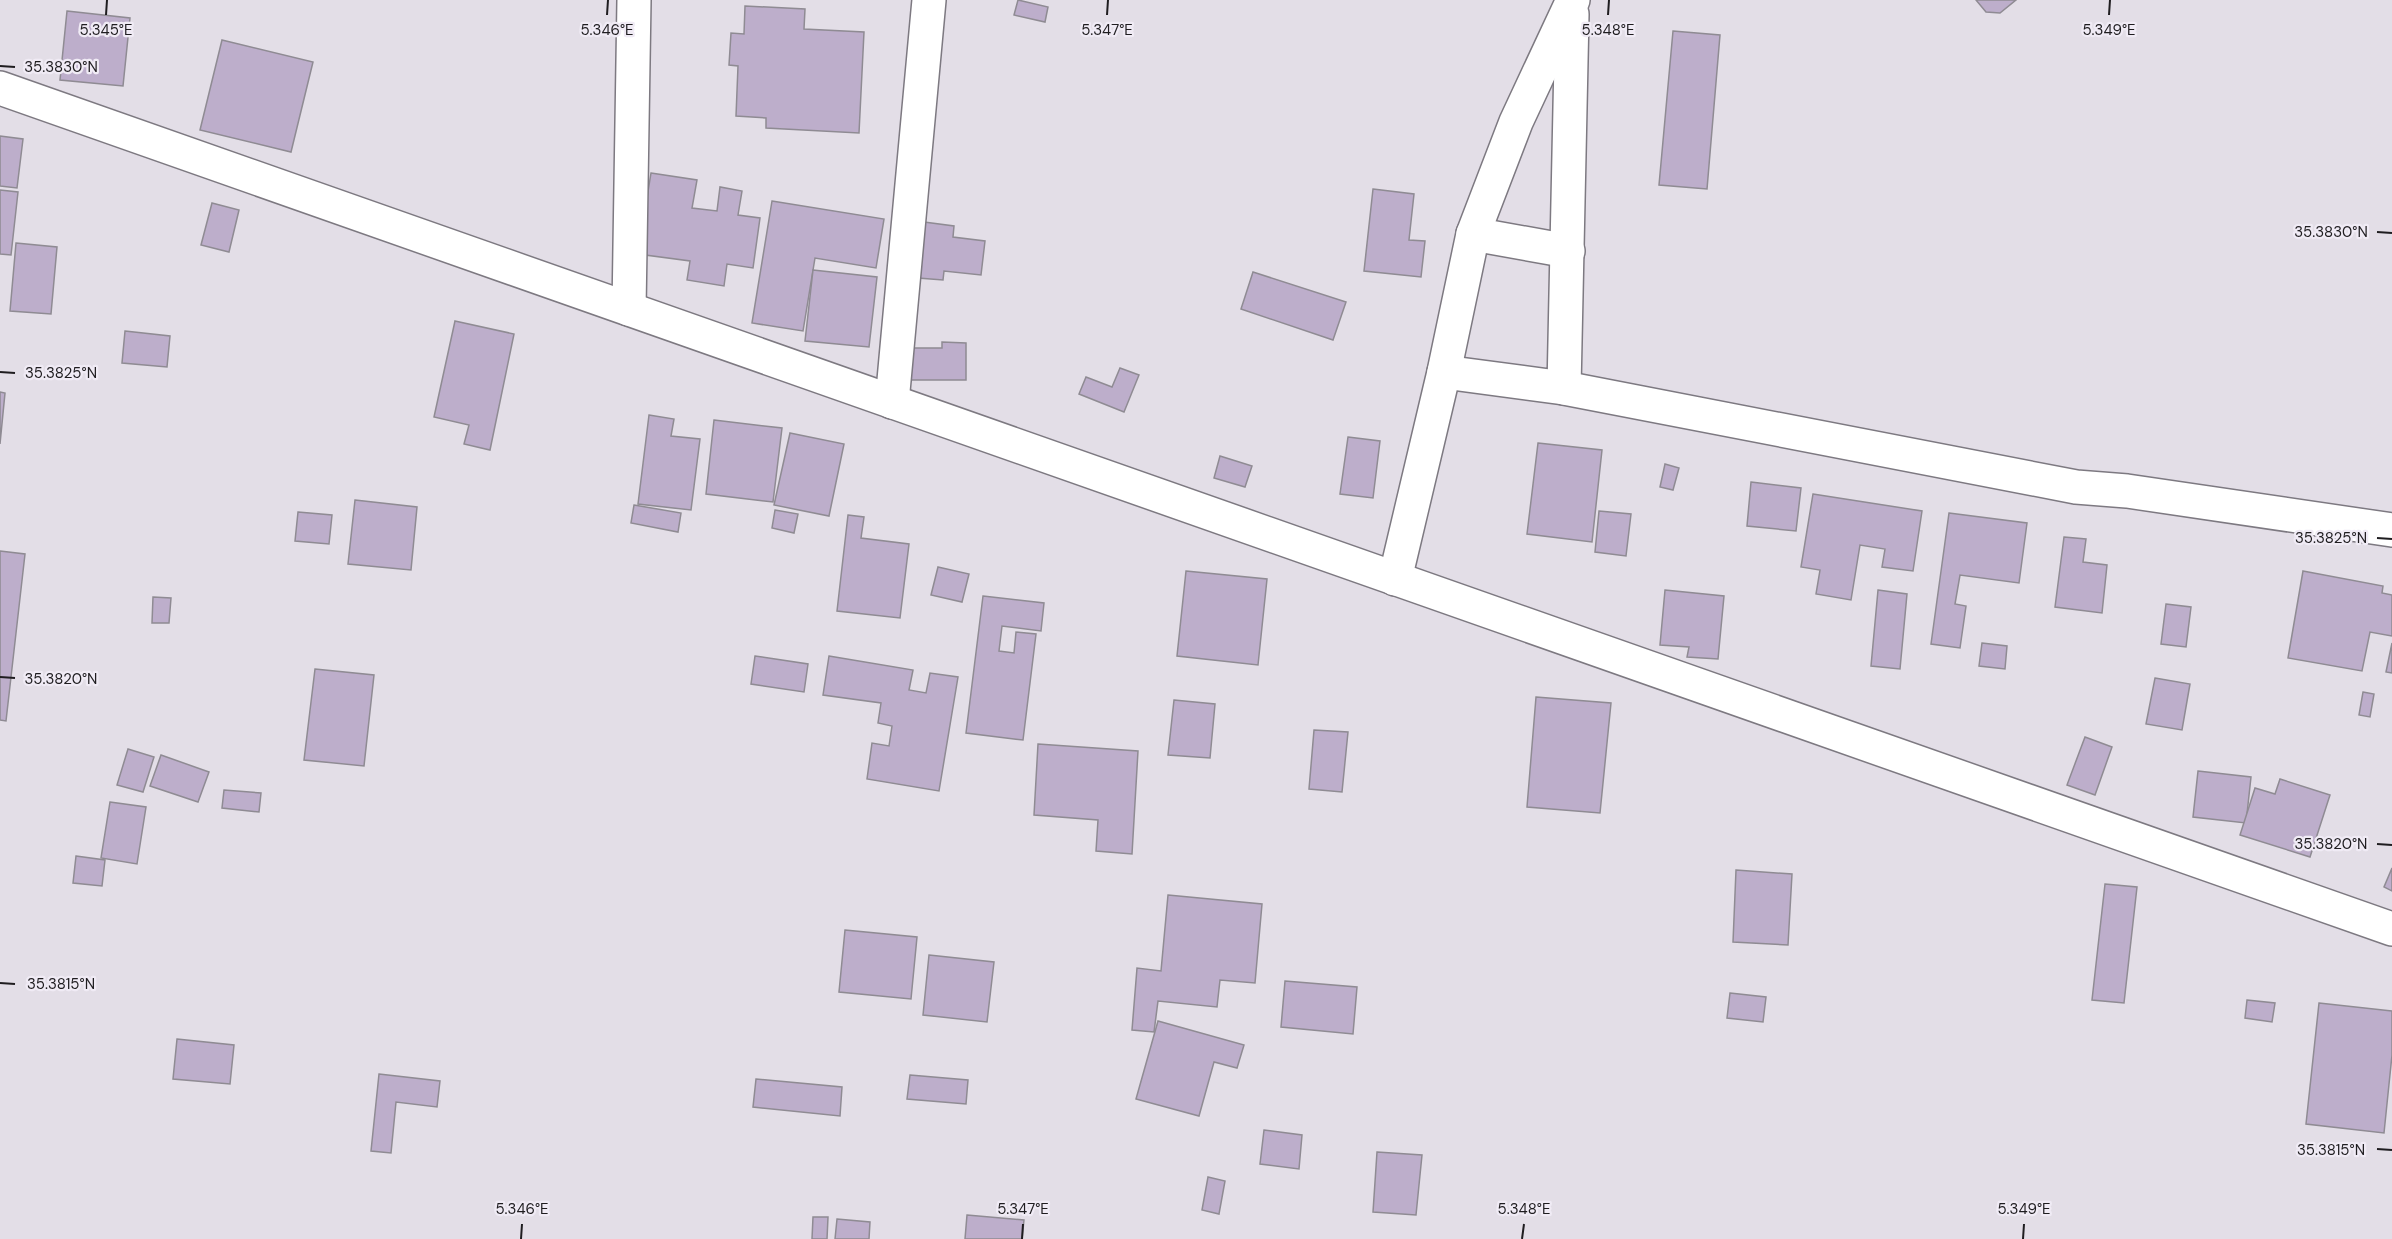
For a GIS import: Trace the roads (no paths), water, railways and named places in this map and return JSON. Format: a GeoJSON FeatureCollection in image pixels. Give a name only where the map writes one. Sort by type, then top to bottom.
{"type":"FeatureCollection","features":[{"type":"Feature","properties":{"kind":"street"},"geometry":{"type":"LineString","coordinates":[[629,309],[634,0]]}},
{"type":"Feature","properties":{"kind":"street"},"geometry":{"type":"LineString","coordinates":[[892,402],[929,0]]}},
{"type":"Feature","properties":{"kind":"street"},"geometry":{"type":"LineString","coordinates":[[1395,579],[1444,372],[1473,234],[1516,122],[1572,2]]}},
{"type":"Feature","properties":{"kind":"street"},"geometry":{"type":"LineString","coordinates":[[1564,388],[1572,2]]}},
{"type":"Feature","properties":{"kind":"street"},"geometry":{"type":"LineString","coordinates":[[0,88],[2392,929]]}},
{"type":"Feature","properties":{"kind":"street"},"geometry":{"type":"LineString","coordinates":[[1473,234],[1568,251]]}},
{"type":"Feature","properties":{"kind":"street"},"geometry":{"type":"LineString","coordinates":[[1444,372],[1564,388],[2076,488],[2127,491],[2392,530]]}}]}
